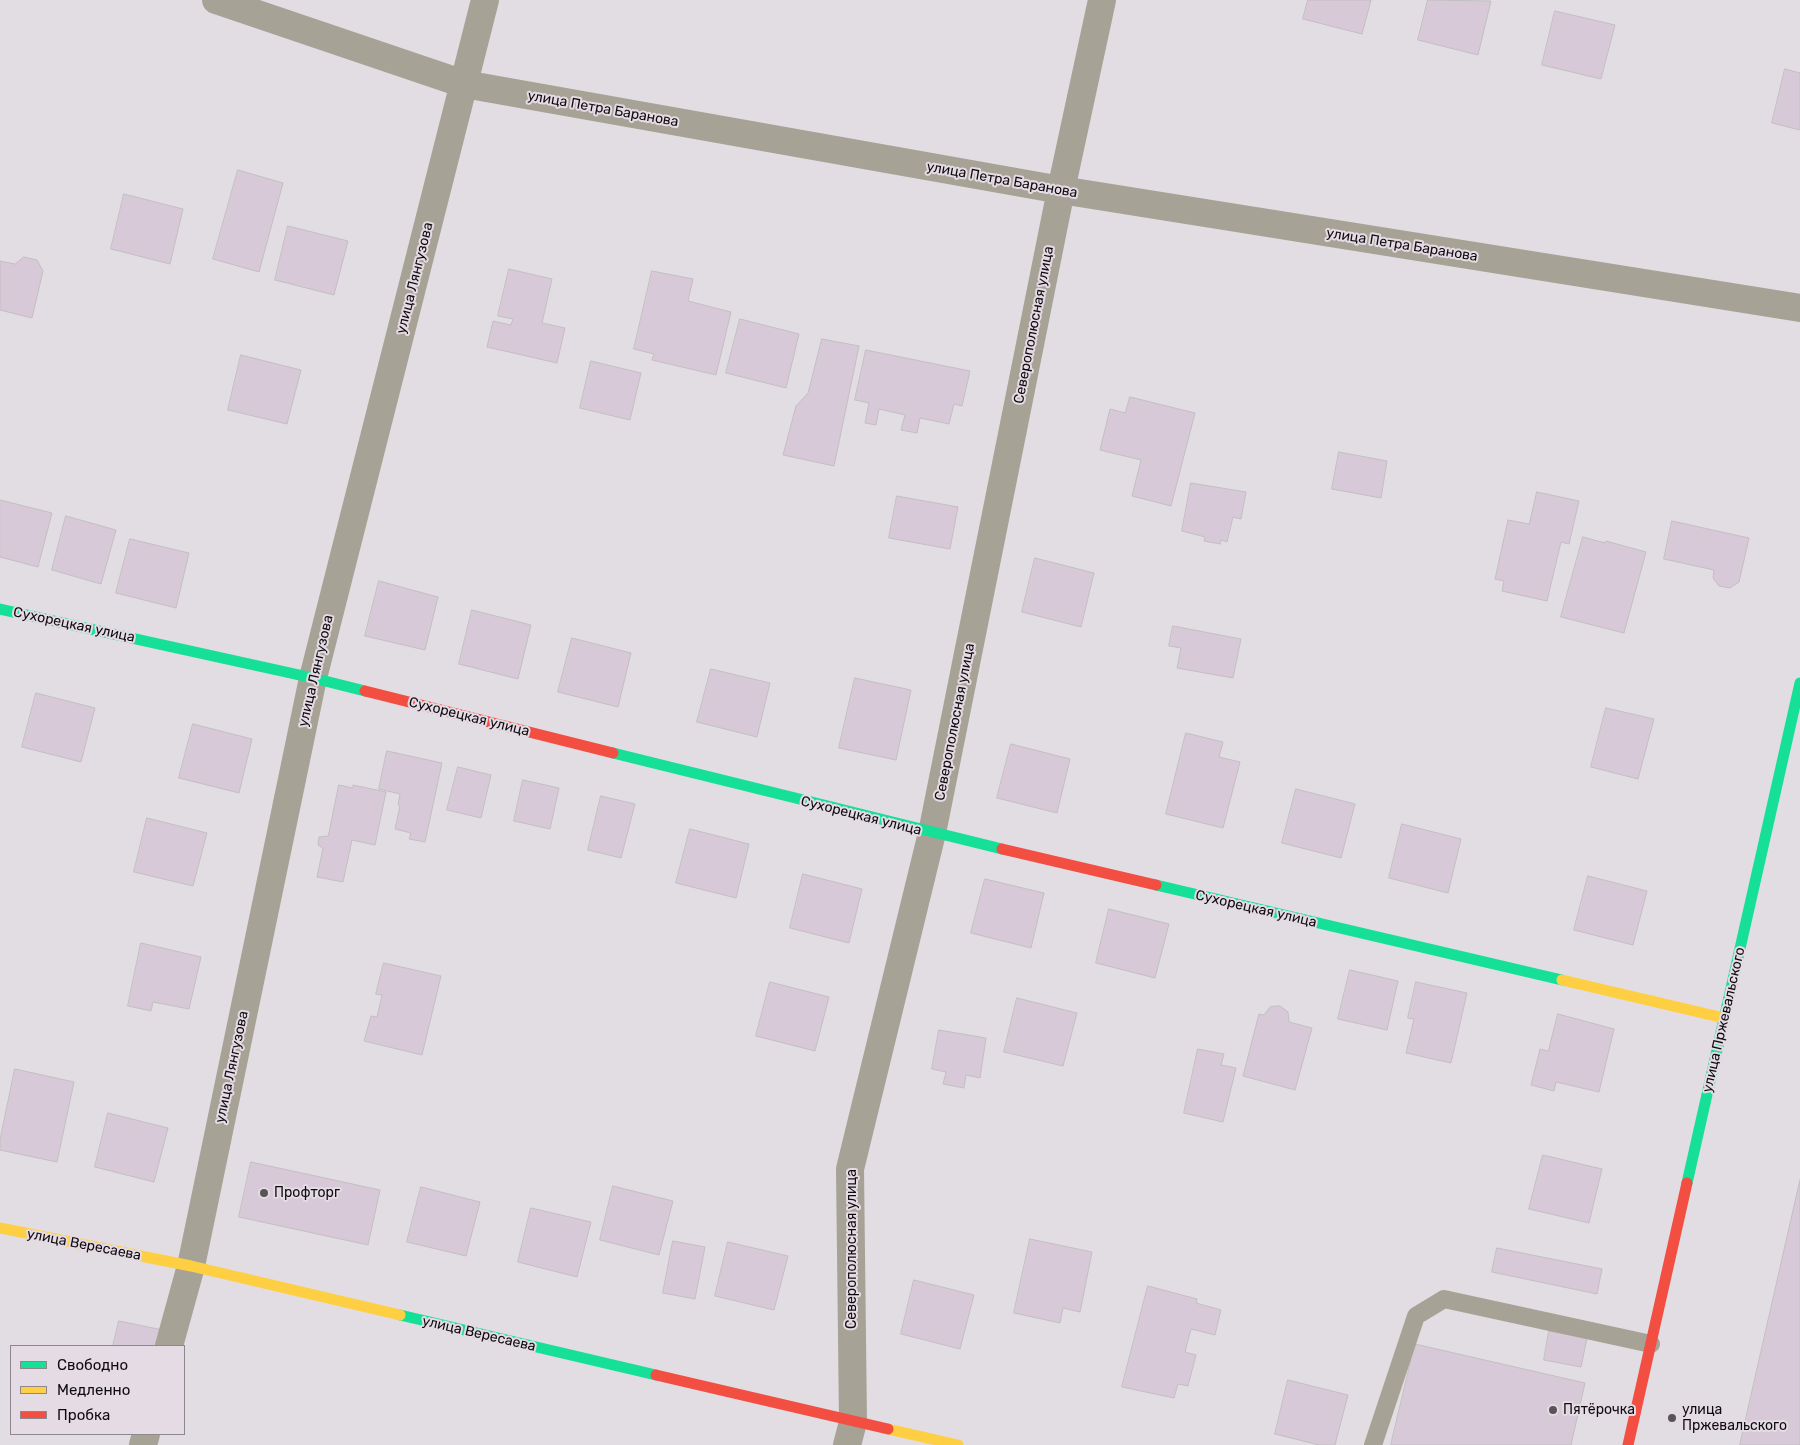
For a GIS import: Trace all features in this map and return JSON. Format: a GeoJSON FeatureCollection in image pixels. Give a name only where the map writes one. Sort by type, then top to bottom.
{"type":"FeatureCollection","features":[{"type":"Feature","properties":{"kind":"main road","name":"Сухорецкая улица"},"geometry":{"type":"LineString","coordinates":[[0,608],[313,678],[932,833],[1724,1018]]}},
{"type":"Feature","properties":{"kind":"main road","name":"улица Пржевальского"},"geometry":{"type":"LineString","coordinates":[[1628,1445],[1724,1018],[1795,725],[1800,683]]}},
{"type":"Feature","properties":{"kind":"main road","name":"улица Вересаева"},"geometry":{"type":"LineString","coordinates":[[0,1228],[191,1266],[850,1433],[958,1445]]}},
{"type":"Feature","properties":{"kind":"street","name":"улица Петра Баранова"},"geometry":{"type":"LineString","coordinates":[[216,0],[464,84],[1062,190],[1800,308]]}},
{"type":"Feature","properties":{"kind":"street","name":"улица Лянгузова"},"geometry":{"type":"LineString","coordinates":[[169,1345],[191,1266],[313,678],[485,0]]}},
{"type":"Feature","properties":{"kind":"street","name":"Северополюсная улица"},"geometry":{"type":"LineString","coordinates":[[850,1433],[850,1168],[932,833],[1102,0]]}},
{"type":"Feature","properties":{"kind":"lane"},"geometry":{"type":"LineString","coordinates":[[1373,1445],[1416,1316],[1444,1299],[1651,1344]]}},
{"type":"Feature","properties":{"kind":"building"},"geometry":{"type":"Polygon","coordinates":[[[1308,0],[1371,0],[1362,34],[1303,19],[1308,0]]]}},
{"type":"Feature","properties":{"kind":"building"},"geometry":{"type":"Polygon","coordinates":[[[1428,0],[1491,1],[1478,55],[1418,40],[1428,0]]]}},
{"type":"Feature","properties":{"kind":"building"},"geometry":{"type":"Polygon","coordinates":[[[1555,11],[1615,25],[1601,79],[1542,65],[1555,11]]]}},
{"type":"Feature","properties":{"kind":"building"},"geometry":{"type":"Polygon","coordinates":[[[1785,69],[1800,73],[1800,130],[1772,123],[1785,69]]]}},
{"type":"Feature","properties":{"kind":"building"},"geometry":{"type":"Polygon","coordinates":[[[238,170],[283,183],[259,272],[213,259],[238,170]]]}},
{"type":"Feature","properties":{"kind":"building"},"geometry":{"type":"Polygon","coordinates":[[[124,194],[183,209],[170,264],[111,249],[124,194]]]}},
{"type":"Feature","properties":{"kind":"building"},"geometry":{"type":"Polygon","coordinates":[[[288,226],[348,241],[334,295],[275,280],[288,226]]]}},
{"type":"Feature","properties":{"kind":"building"},"geometry":{"type":"Polygon","coordinates":[[[24,257],[37,260],[43,271],[32,318],[0,310],[0,261],[15,264],[24,257]]]}},
{"type":"Feature","properties":{"kind":"building"},"geometry":{"type":"Polygon","coordinates":[[[509,269],[552,279],[542,323],[565,328],[557,363],[487,347],[493,321],[511,325],[513,319],[498,316],[509,269]]]}},
{"type":"Feature","properties":{"kind":"building"},"geometry":{"type":"Polygon","coordinates":[[[652,271],[693,279],[688,301],[731,312],[716,375],[652,360],[654,354],[634,349],[652,271]]]}},
{"type":"Feature","properties":{"kind":"building"},"geometry":{"type":"Polygon","coordinates":[[[740,319],[799,334],[786,388],[726,373],[740,319]]]}},
{"type":"Feature","properties":{"kind":"building"},"geometry":{"type":"Polygon","coordinates":[[[822,339],[859,346],[834,466],[783,455],[796,406],[808,393],[822,339]]]}},
{"type":"Feature","properties":{"kind":"building"},"geometry":{"type":"Polygon","coordinates":[[[866,350],[970,371],[962,406],[954,404],[949,424],[920,418],[917,433],[901,430],[905,415],[879,409],[876,425],[865,423],[869,403],[855,400],[866,350]]]}},
{"type":"Feature","properties":{"kind":"building"},"geometry":{"type":"Polygon","coordinates":[[[241,355],[301,370],[287,424],[228,410],[241,355]]]}},
{"type":"Feature","properties":{"kind":"building"},"geometry":{"type":"Polygon","coordinates":[[[591,361],[641,373],[630,420],[580,408],[591,361]]]}},
{"type":"Feature","properties":{"kind":"building"},"geometry":{"type":"Polygon","coordinates":[[[1130,397],[1195,413],[1171,506],[1132,496],[1141,460],[1100,450],[1110,409],[1125,413],[1130,397]]]}},
{"type":"Feature","properties":{"kind":"building"},"geometry":{"type":"Polygon","coordinates":[[[1339,452],[1387,461],[1381,498],[1332,489],[1339,452]]]}},
{"type":"Feature","properties":{"kind":"building"},"geometry":{"type":"Polygon","coordinates":[[[1191,483],[1246,492],[1241,519],[1233,517],[1227,542],[1221,540],[1220,544],[1204,541],[1205,537],[1182,531],[1191,483]]]}},
{"type":"Feature","properties":{"kind":"building"},"geometry":{"type":"Polygon","coordinates":[[[1537,492],[1579,501],[1569,544],[1561,542],[1547,601],[1502,591],[1504,581],[1495,579],[1508,520],[1529,524],[1537,492]]]}},
{"type":"Feature","properties":{"kind":"building"},"geometry":{"type":"Polygon","coordinates":[[[897,496],[958,507],[950,549],[889,538],[897,496]]]}},
{"type":"Feature","properties":{"kind":"building"},"geometry":{"type":"Polygon","coordinates":[[[0,500],[52,513],[38,567],[0,557],[0,500]]]}},
{"type":"Feature","properties":{"kind":"building"},"geometry":{"type":"Polygon","coordinates":[[[66,516],[116,530],[101,584],[52,570],[66,516]]]}},
{"type":"Feature","properties":{"kind":"building"},"geometry":{"type":"Polygon","coordinates":[[[1672,521],[1749,538],[1739,582],[1730,588],[1719,586],[1713,578],[1714,570],[1664,559],[1672,521]]]}},
{"type":"Feature","properties":{"kind":"building"},"geometry":{"type":"Polygon","coordinates":[[[1583,537],[1646,552],[1624,633],[1561,617],[1583,537]]]}},
{"type":"Feature","properties":{"kind":"building"},"geometry":{"type":"Polygon","coordinates":[[[130,539],[189,553],[176,608],[116,593],[130,539]]]}},
{"type":"Feature","properties":{"kind":"building"},"geometry":{"type":"Polygon","coordinates":[[[1035,558],[1094,573],[1081,627],[1022,612],[1035,558]]]}},
{"type":"Feature","properties":{"kind":"building"},"geometry":{"type":"Polygon","coordinates":[[[379,581],[438,597],[425,650],[365,636],[379,581]]]}},
{"type":"Feature","properties":{"kind":"building"},"geometry":{"type":"Polygon","coordinates":[[[472,610],[531,625],[518,679],[459,664],[472,610]]]}},
{"type":"Feature","properties":{"kind":"building"},"geometry":{"type":"Polygon","coordinates":[[[1173,626],[1241,639],[1233,678],[1177,668],[1181,648],[1169,646],[1173,626]]]}},
{"type":"Feature","properties":{"kind":"building"},"geometry":{"type":"Polygon","coordinates":[[[572,638],[631,653],[618,707],[558,692],[572,638]]]}},
{"type":"Feature","properties":{"kind":"building"},"geometry":{"type":"Polygon","coordinates":[[[711,669],[770,683],[757,737],[697,722],[711,669]]]}},
{"type":"Feature","properties":{"kind":"building"},"geometry":{"type":"Polygon","coordinates":[[[855,678],[911,690],[896,760],[839,748],[855,678]]]}},
{"type":"Feature","properties":{"kind":"building"},"geometry":{"type":"Polygon","coordinates":[[[36,693],[95,708],[81,762],[22,747],[36,693]]]}},
{"type":"Feature","properties":{"kind":"building"},"geometry":{"type":"Polygon","coordinates":[[[1606,708],[1654,719],[1638,779],[1591,767],[1606,708]]]}},
{"type":"Feature","properties":{"kind":"building"},"geometry":{"type":"Polygon","coordinates":[[[193,724],[252,739],[239,793],[179,778],[193,724]]]}},
{"type":"Feature","properties":{"kind":"building"},"geometry":{"type":"Polygon","coordinates":[[[1186,733],[1223,742],[1219,757],[1240,762],[1223,828],[1166,814],[1186,733]]]}},
{"type":"Feature","properties":{"kind":"building"},"geometry":{"type":"Polygon","coordinates":[[[1011,744],[1070,759],[1057,813],[997,798],[1011,744]]]}},
{"type":"Feature","properties":{"kind":"building"},"geometry":{"type":"Polygon","coordinates":[[[387,751],[442,763],[425,842],[409,839],[411,833],[395,829],[400,806],[398,805],[400,794],[379,789],[387,751]]]}},
{"type":"Feature","properties":{"kind":"building"},"geometry":{"type":"Polygon","coordinates":[[[458,767],[491,775],[481,818],[447,810],[458,767]]]}},
{"type":"Feature","properties":{"kind":"building"},"geometry":{"type":"Polygon","coordinates":[[[523,780],[559,788],[550,829],[514,821],[523,780]]]}},
{"type":"Feature","properties":{"kind":"building"},"geometry":{"type":"Polygon","coordinates":[[[339,785],[353,788],[353,785],[386,792],[375,845],[352,840],[343,882],[317,877],[323,848],[318,845],[319,837],[328,836],[339,785]]]}},
{"type":"Feature","properties":{"kind":"building"},"geometry":{"type":"Polygon","coordinates":[[[1296,789],[1355,804],[1341,858],[1282,843],[1296,789]]]}},
{"type":"Feature","properties":{"kind":"building"},"geometry":{"type":"Polygon","coordinates":[[[601,796],[635,804],[621,858],[588,850],[601,796]]]}},
{"type":"Feature","properties":{"kind":"building"},"geometry":{"type":"Polygon","coordinates":[[[147,818],[207,833],[193,886],[134,872],[147,818]]]}},
{"type":"Feature","properties":{"kind":"building"},"geometry":{"type":"Polygon","coordinates":[[[1402,824],[1461,839],[1448,893],[1389,878],[1402,824]]]}},
{"type":"Feature","properties":{"kind":"building"},"geometry":{"type":"Polygon","coordinates":[[[690,829],[749,844],[736,898],[676,883],[690,829]]]}},
{"type":"Feature","properties":{"kind":"building"},"geometry":{"type":"Polygon","coordinates":[[[803,874],[862,889],[849,943],[790,928],[803,874]]]}},
{"type":"Feature","properties":{"kind":"building"},"geometry":{"type":"Polygon","coordinates":[[[1588,876],[1647,891],[1633,945],[1574,930],[1588,876]]]}},
{"type":"Feature","properties":{"kind":"building"},"geometry":{"type":"Polygon","coordinates":[[[985,879],[1044,893],[1031,948],[971,933],[985,879]]]}},
{"type":"Feature","properties":{"kind":"building"},"geometry":{"type":"Polygon","coordinates":[[[1109,909],[1169,924],[1155,978],[1096,963],[1109,909]]]}},
{"type":"Feature","properties":{"kind":"building"},"geometry":{"type":"Polygon","coordinates":[[[141,943],[201,957],[189,1009],[153,1002],[151,1011],[128,1006],[141,943]]]}},
{"type":"Feature","properties":{"kind":"building"},"geometry":{"type":"Polygon","coordinates":[[[384,963],[441,976],[422,1055],[364,1041],[371,1016],[377,1017],[382,995],[376,994],[384,963]]]}},
{"type":"Feature","properties":{"kind":"building"},"geometry":{"type":"Polygon","coordinates":[[[1350,970],[1398,981],[1387,1030],[1338,1019],[1350,970]]]}},
{"type":"Feature","properties":{"kind":"building"},"geometry":{"type":"Polygon","coordinates":[[[770,982],[829,997],[815,1051],[756,1036],[770,982]]]}},
{"type":"Feature","properties":{"kind":"building"},"geometry":{"type":"Polygon","coordinates":[[[1416,982],[1467,993],[1451,1063],[1406,1053],[1414,1019],[1408,1018],[1416,982]]]}},
{"type":"Feature","properties":{"kind":"building"},"geometry":{"type":"Polygon","coordinates":[[[1017,998],[1077,1013],[1063,1066],[1004,1052],[1017,998]]]}},
{"type":"Feature","properties":{"kind":"building"},"geometry":{"type":"Polygon","coordinates":[[[1280,1006],[1288,1012],[1289,1022],[1312,1028],[1295,1090],[1243,1076],[1259,1014],[1264,1015],[1270,1007],[1280,1006]]]}},
{"type":"Feature","properties":{"kind":"building"},"geometry":{"type":"Polygon","coordinates":[[[1558,1014],[1614,1029],[1599,1092],[1556,1082],[1554,1091],[1531,1085],[1540,1049],[1548,1051],[1558,1014]]]}},
{"type":"Feature","properties":{"kind":"building"},"geometry":{"type":"Polygon","coordinates":[[[939,1030],[986,1038],[980,1078],[966,1075],[964,1088],[943,1084],[946,1072],[932,1069],[939,1030]]]}},
{"type":"Feature","properties":{"kind":"building"},"geometry":{"type":"Polygon","coordinates":[[[1198,1049],[1224,1054],[1221,1065],[1236,1068],[1223,1122],[1184,1113],[1198,1049]]]}},
{"type":"Feature","properties":{"kind":"building"},"geometry":{"type":"Polygon","coordinates":[[[15,1069],[74,1082],[57,1162],[0,1150],[0,1140],[15,1069]]]}},
{"type":"Feature","properties":{"kind":"building"},"geometry":{"type":"Polygon","coordinates":[[[108,1113],[168,1128],[154,1182],[95,1167],[108,1113]]]}},
{"type":"Feature","properties":{"kind":"building"},"geometry":{"type":"Polygon","coordinates":[[[1543,1155],[1602,1169],[1589,1223],[1529,1209],[1543,1155]]]}},
{"type":"Feature","properties":{"kind":"building"},"geometry":{"type":"Polygon","coordinates":[[[251,1162],[380,1190],[368,1245],[239,1217],[251,1162]]]}},
{"type":"Feature","properties":{"kind":"building"},"geometry":{"type":"Polygon","coordinates":[[[1800,1180],[1800,1445],[1740,1445],[1800,1180]]]}},
{"type":"Feature","properties":{"kind":"building"},"geometry":{"type":"Polygon","coordinates":[[[613,1186],[673,1201],[659,1255],[600,1240],[613,1186]]]}},
{"type":"Feature","properties":{"kind":"building"},"geometry":{"type":"Polygon","coordinates":[[[421,1187],[480,1202],[466,1256],[407,1242],[421,1187]]]}},
{"type":"Feature","properties":{"kind":"building"},"geometry":{"type":"Polygon","coordinates":[[[531,1208],[591,1222],[577,1277],[518,1262],[531,1208]]]}},
{"type":"Feature","properties":{"kind":"building"},"geometry":{"type":"Polygon","coordinates":[[[1030,1239],[1092,1252],[1080,1312],[1063,1308],[1060,1323],[1014,1313],[1030,1239]]]}},
{"type":"Feature","properties":{"kind":"building"},"geometry":{"type":"Polygon","coordinates":[[[673,1241],[705,1247],[695,1299],[663,1293],[673,1241]]]}},
{"type":"Feature","properties":{"kind":"building"},"geometry":{"type":"Polygon","coordinates":[[[728,1242],[788,1256],[774,1310],[715,1296],[728,1242]]]}},
{"type":"Feature","properties":{"kind":"building"},"geometry":{"type":"Polygon","coordinates":[[[1497,1248],[1602,1269],[1597,1294],[1492,1272],[1497,1248]]]}},
{"type":"Feature","properties":{"kind":"building"},"geometry":{"type":"Polygon","coordinates":[[[914,1280],[974,1295],[960,1349],[901,1334],[914,1280]]]}},
{"type":"Feature","properties":{"kind":"building"},"geometry":{"type":"Polygon","coordinates":[[[1148,1286],[1197,1299],[1196,1303],[1221,1310],[1215,1335],[1191,1329],[1185,1352],[1196,1355],[1188,1386],[1178,1384],[1174,1398],[1122,1387],[1148,1286]]]}},
{"type":"Feature","properties":{"kind":"building"},"geometry":{"type":"Polygon","coordinates":[[[119,1321],[163,1330],[160,1345],[113,1345],[119,1321]]]}},
{"type":"Feature","properties":{"kind":"building"},"geometry":{"type":"Polygon","coordinates":[[[1549,1331],[1587,1338],[1581,1367],[1544,1360],[1549,1331]]]}},
{"type":"Feature","properties":{"kind":"building"},"geometry":{"type":"Polygon","coordinates":[[[1415,1344],[1585,1383],[1571,1445],[1391,1445],[1415,1344]]]}},
{"type":"Feature","properties":{"kind":"building"},"geometry":{"type":"Polygon","coordinates":[[[1288,1380],[1348,1395],[1335,1445],[1319,1445],[1275,1434],[1288,1380]]]}},
{"type":"Feature","properties":{"kind":"traffic: fast"},"geometry":{"type":"LineString","coordinates":[[0,609],[365,691]]}},
{"type":"Feature","properties":{"kind":"traffic: fast"},"geometry":{"type":"LineString","coordinates":[[1687,1183],[1800,683]]}},
{"type":"Feature","properties":{"kind":"traffic: fast"},"geometry":{"type":"LineString","coordinates":[[613,753],[1002,849]]}},
{"type":"Feature","properties":{"kind":"traffic: fast"},"geometry":{"type":"LineString","coordinates":[[1156,885],[1562,980]]}},
{"type":"Feature","properties":{"kind":"traffic: fast"},"geometry":{"type":"LineString","coordinates":[[400,1315],[656,1375]]}},
{"type":"Feature","properties":{"kind":"traffic: slow"},"geometry":{"type":"LineString","coordinates":[[1562,980],[1724,1018]]}},
{"type":"Feature","properties":{"kind":"traffic: slow"},"geometry":{"type":"LineString","coordinates":[[0,1228],[191,1266],[400,1315]]}},
{"type":"Feature","properties":{"kind":"traffic: slow"},"geometry":{"type":"LineString","coordinates":[[888,1429],[958,1445]]}},
{"type":"Feature","properties":{"kind":"traffic: jam"},"geometry":{"type":"LineString","coordinates":[[365,691],[613,753]]}},
{"type":"Feature","properties":{"kind":"traffic: jam"},"geometry":{"type":"LineString","coordinates":[[1002,849],[1156,885]]}},
{"type":"Feature","properties":{"kind":"traffic: jam"},"geometry":{"type":"LineString","coordinates":[[1628,1445],[1687,1183]]}},
{"type":"Feature","properties":{"kind":"traffic: jam"},"geometry":{"type":"LineString","coordinates":[[656,1375],[888,1429]]}},
{"type":"Feature","properties":{"kind":"place","name":"Профторг"},"geometry":{"type":"Point","coordinates":[264,1193]}},
{"type":"Feature","properties":{"kind":"place","name":"Пятёрочка"},"geometry":{"type":"Point","coordinates":[1553,1410]}},
{"type":"Feature","properties":{"kind":"place","name":"улица Пржевальского"},"geometry":{"type":"Point","coordinates":[1672,1418]}}]}
